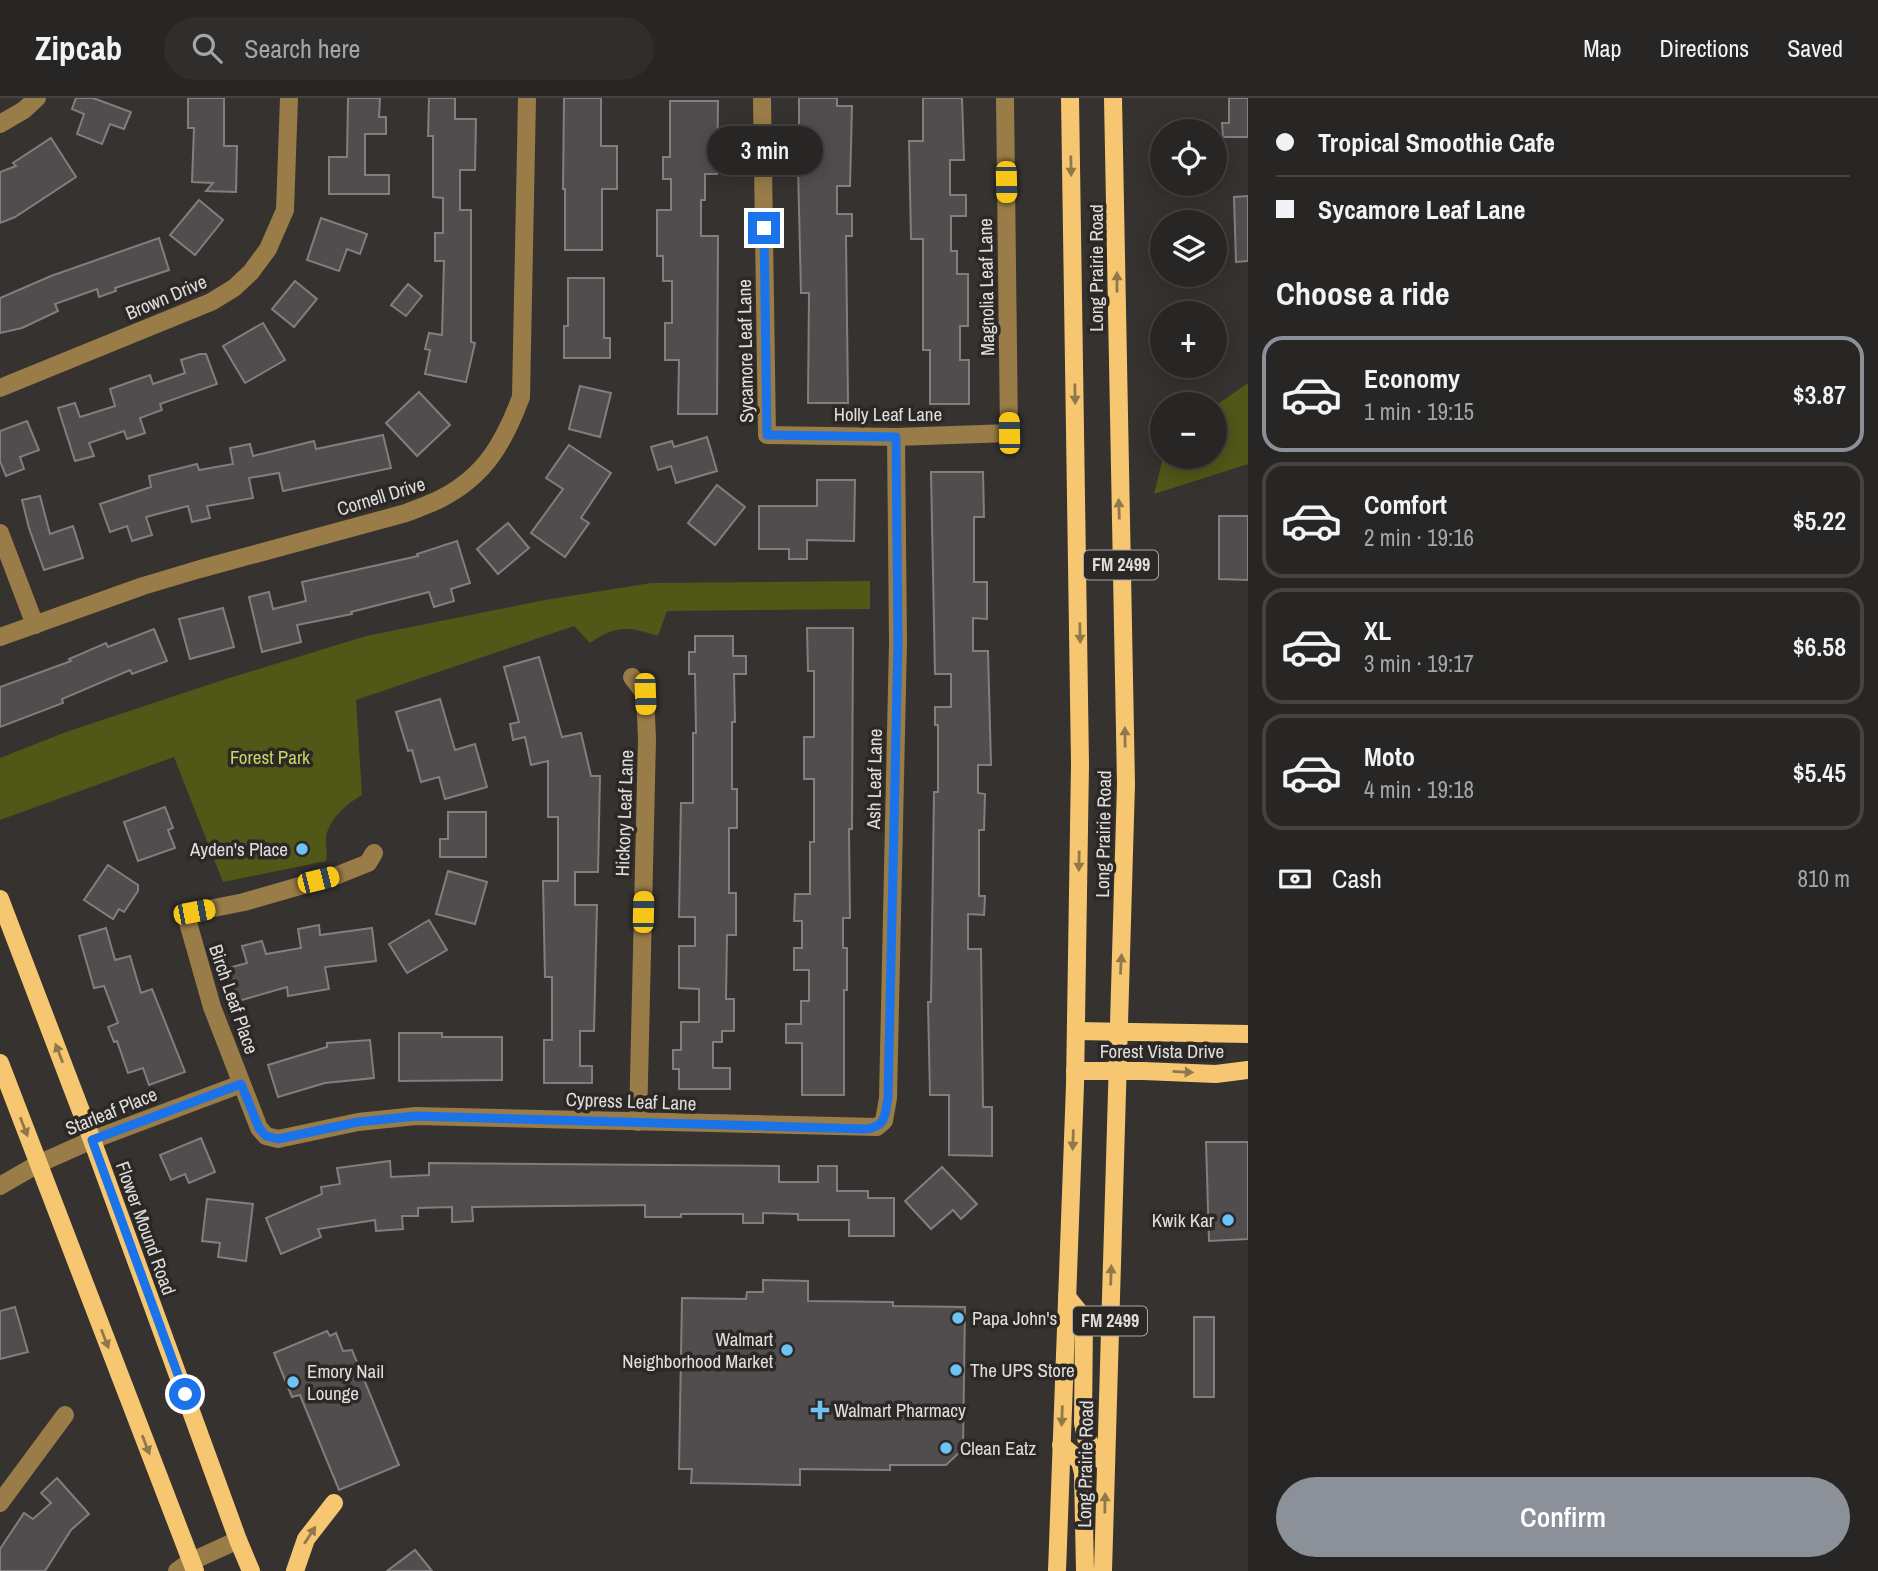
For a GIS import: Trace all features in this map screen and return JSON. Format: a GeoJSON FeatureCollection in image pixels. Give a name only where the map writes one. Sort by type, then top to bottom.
{"type":"FeatureCollection","features":[{"type":"Feature","properties":{"kind":"main road","name":"Long Prairie Road"},"geometry":{"type":"LineString","coordinates":[[1057,1571],[1075,1071],[1080,765],[1070,98]]}},
{"type":"Feature","properties":{"kind":"main road","name":"Long Prairie Road"},"geometry":{"type":"LineString","coordinates":[[1103,1571],[1126,784],[1118,474],[1113,98]]}},
{"type":"Feature","properties":{"kind":"main road","name":"Flower Mound Road"},"geometry":{"type":"LineString","coordinates":[[0,899],[92,1140],[237,1540],[251,1571]]}},
{"type":"Feature","properties":{"kind":"main road","name":"Forest Vista Drive"},"geometry":{"type":"LineString","coordinates":[[1076,1031],[1248,1034]]}},
{"type":"Feature","properties":{"kind":"main road"},"geometry":{"type":"LineString","coordinates":[[0,1063],[187,1568]]}},
{"type":"Feature","properties":{"kind":"main road","name":"Forest Vista Drive"},"geometry":{"type":"LineString","coordinates":[[1075,1071],[1216,1074],[1248,1070]]}},
{"type":"Feature","properties":{"kind":"main road"},"geometry":{"type":"LineString","coordinates":[[1067,1297],[1084,1318],[1083,1423],[1086,1438],[1105,1464]]}},
{"type":"Feature","properties":{"kind":"main road"},"geometry":{"type":"LineString","coordinates":[[1061,1445],[1080,1461],[1083,1472],[1084,1571]]}},
{"type":"Feature","properties":{"kind":"main road"},"geometry":{"type":"LineString","coordinates":[[295,1571],[306,1539],[334,1503]]}},
{"type":"Feature","properties":{"kind":"street"},"geometry":{"type":"LineString","coordinates":[[0,124],[24,110],[37,98]]}},
{"type":"Feature","properties":{"kind":"street","name":"Brown Drive"},"geometry":{"type":"LineString","coordinates":[[0,388],[211,303],[234,288],[251,272],[268,249],[285,210],[289,98]]}},
{"type":"Feature","properties":{"kind":"street","name":"Cornell Drive"},"geometry":{"type":"LineString","coordinates":[[0,637],[143,586],[406,513],[439,500],[479,474],[511,424],[521,397],[524,356],[527,98]]}},
{"type":"Feature","properties":{"kind":"street","name":"Sycamore Leaf Lane"},"geometry":{"type":"LineString","coordinates":[[762,98],[767,435]]}},
{"type":"Feature","properties":{"kind":"street","name":"Magnolia Leaf Lane"},"geometry":{"type":"LineString","coordinates":[[1005,98],[1009,433]]}},
{"type":"Feature","properties":{"kind":"street","name":"Holly Leaf Lane"},"geometry":{"type":"LineString","coordinates":[[767,435],[896,437],[1009,433]]}},
{"type":"Feature","properties":{"kind":"street","name":"Ash Leaf Lane"},"geometry":{"type":"LineString","coordinates":[[884,1121],[888,1098],[898,642],[896,437]]}},
{"type":"Feature","properties":{"kind":"street"},"geometry":{"type":"LineString","coordinates":[[0,533],[36,625]]}},
{"type":"Feature","properties":{"kind":"street","name":"Hickory Leaf Lane"},"geometry":{"type":"LineString","coordinates":[[632,677],[645,694],[647,739],[638,1122]]}},
{"type":"Feature","properties":{"kind":"street","name":"Birch Leaf Place"},"geometry":{"type":"LineString","coordinates":[[374,853],[368,863],[338,875],[244,902],[194,912],[187,919],[212,1007],[259,1128],[266,1136],[278,1139],[374,1120]]}},
{"type":"Feature","properties":{"kind":"street","name":"Starleaf Place"},"geometry":{"type":"LineString","coordinates":[[0,1186],[38,1164],[92,1140],[241,1084]]}},
{"type":"Feature","properties":{"kind":"street","name":"Cypress Leaf Lane"},"geometry":{"type":"LineString","coordinates":[[374,1120],[416,1116],[865,1129],[877,1127],[884,1121]]}},
{"type":"Feature","properties":{"kind":"street"},"geometry":{"type":"LineString","coordinates":[[0,1503],[65,1415]]}},
{"type":"Feature","properties":{"kind":"street"},"geometry":{"type":"LineString","coordinates":[[187,1568],[237,1540]]}},
{"type":"Feature","properties":{"kind":"green space"},"geometry":{"type":"Polygon","coordinates":[[[1248,383],[1248,464],[1154,494],[1160,469],[1227,469],[1227,398],[1248,383]]]}},
{"type":"Feature","properties":{"kind":"green space","name":"Forest Park"},"geometry":{"type":"Polygon","coordinates":[[[870,581],[870,609],[667,611],[658,636],[639,630],[622,629],[607,633],[590,643],[574,626],[356,700],[362,795],[345,807],[330,825],[326,838],[326,861],[223,882],[174,757],[0,820],[0,758],[66,732],[366,636],[545,600],[651,583],[870,581]]]}},
{"type":"Feature","properties":{"kind":"building"},"geometry":{"type":"Polygon","coordinates":[[[76,98],[93,98],[131,112],[124,129],[110,124],[102,144],[77,134],[84,114],[72,109],[76,98]]]}},
{"type":"Feature","properties":{"kind":"building"},"geometry":{"type":"Polygon","coordinates":[[[188,98],[224,98],[224,146],[237,146],[236,192],[206,191],[213,183],[192,182],[194,128],[188,128],[188,98]]]}},
{"type":"Feature","properties":{"kind":"building"},"geometry":{"type":"Polygon","coordinates":[[[348,98],[380,98],[379,117],[386,117],[386,134],[365,134],[365,175],[389,175],[389,194],[329,194],[329,157],[347,157],[348,98]]]}},
{"type":"Feature","properties":{"kind":"building"},"geometry":{"type":"Polygon","coordinates":[[[429,98],[455,98],[455,119],[476,119],[475,170],[460,170],[460,210],[471,210],[471,342],[475,343],[466,382],[425,374],[430,350],[425,349],[429,333],[442,335],[444,261],[435,261],[435,233],[443,233],[443,198],[433,197],[433,136],[428,136],[429,98]]]}},
{"type":"Feature","properties":{"kind":"building"},"geometry":{"type":"Polygon","coordinates":[[[564,98],[601,98],[601,146],[617,146],[617,189],[602,189],[602,250],[565,250],[564,98]]]}},
{"type":"Feature","properties":{"kind":"building"},"geometry":{"type":"Polygon","coordinates":[[[799,98],[837,98],[837,106],[852,106],[850,186],[837,186],[837,214],[852,214],[852,236],[846,236],[848,403],[808,403],[809,293],[801,293],[798,166],[811,166],[811,129],[799,129],[799,98]]]}},
{"type":"Feature","properties":{"kind":"building"},"geometry":{"type":"Polygon","coordinates":[[[923,98],[962,98],[964,160],[950,160],[950,195],[966,195],[966,216],[951,216],[951,251],[957,251],[957,274],[968,274],[968,326],[960,326],[960,360],[969,360],[969,404],[930,404],[930,350],[923,350],[923,239],[911,239],[909,141],[923,141],[923,98]]]}},
{"type":"Feature","properties":{"kind":"building"},"geometry":{"type":"Polygon","coordinates":[[[1229,98],[1248,98],[1248,137],[1227,137],[1229,98]]]}},
{"type":"Feature","properties":{"kind":"building"},"geometry":{"type":"Polygon","coordinates":[[[670,101],[718,101],[717,174],[705,174],[705,200],[701,200],[701,236],[718,236],[717,414],[678,414],[679,360],[665,360],[665,323],[672,323],[672,281],[663,281],[663,256],[657,256],[657,210],[671,210],[671,179],[663,179],[663,157],[670,157],[670,101]]]}},
{"type":"Feature","properties":{"kind":"building"},"geometry":{"type":"Polygon","coordinates":[[[51,138],[76,177],[15,217],[0,223],[0,172],[16,166],[13,163],[51,138]]]}},
{"type":"Feature","properties":{"kind":"building"},"geometry":{"type":"Polygon","coordinates":[[[1248,196],[1248,261],[1236,262],[1234,197],[1248,196]]]}},
{"type":"Feature","properties":{"kind":"building"},"geometry":{"type":"Polygon","coordinates":[[[199,200],[223,220],[195,255],[170,235],[199,200]]]}},
{"type":"Feature","properties":{"kind":"building"},"geometry":{"type":"Polygon","coordinates":[[[321,218],[367,234],[360,254],[347,249],[339,271],[307,260],[321,218]]]}},
{"type":"Feature","properties":{"kind":"building"},"geometry":{"type":"Polygon","coordinates":[[[159,238],[169,270],[115,288],[116,291],[99,297],[97,289],[55,304],[58,311],[22,328],[0,333],[0,298],[51,276],[159,238]]]}},
{"type":"Feature","properties":{"kind":"building"},"geometry":{"type":"Polygon","coordinates":[[[568,278],[604,278],[604,338],[610,338],[610,358],[564,358],[564,326],[568,326],[568,278]]]}},
{"type":"Feature","properties":{"kind":"building"},"geometry":{"type":"Polygon","coordinates":[[[295,281],[317,299],[294,327],[272,309],[295,281]]]}},
{"type":"Feature","properties":{"kind":"building"},"geometry":{"type":"Polygon","coordinates":[[[408,284],[422,296],[406,316],[391,305],[408,284]]]}},
{"type":"Feature","properties":{"kind":"building"},"geometry":{"type":"Polygon","coordinates":[[[263,323],[285,360],[245,383],[223,346],[263,323]]]}},
{"type":"Feature","properties":{"kind":"building"},"geometry":{"type":"Polygon","coordinates":[[[206,354],[217,384],[160,404],[162,410],[140,418],[145,433],[127,439],[124,431],[89,443],[94,456],[75,461],[58,408],[75,403],[80,417],[115,406],[110,389],[150,375],[153,384],[185,373],[181,360],[206,354]]]}},
{"type":"Feature","properties":{"kind":"building"},"geometry":{"type":"Polygon","coordinates":[[[580,386],[611,393],[600,437],[569,429],[580,386]]]}},
{"type":"Feature","properties":{"kind":"building"},"geometry":{"type":"Polygon","coordinates":[[[419,392],[450,425],[417,456],[386,423],[419,392]]]}},
{"type":"Feature","properties":{"kind":"building"},"geometry":{"type":"Polygon","coordinates":[[[27,421],[39,450],[20,457],[24,469],[6,476],[0,461],[0,431],[27,421]]]}},
{"type":"Feature","properties":{"kind":"building"},"geometry":{"type":"Polygon","coordinates":[[[383,435],[391,468],[283,491],[279,473],[249,478],[253,498],[207,506],[210,518],[192,522],[188,506],[146,517],[152,535],[132,541],[127,526],[110,532],[100,504],[151,487],[149,476],[197,464],[199,470],[233,464],[230,448],[250,444],[253,456],[314,441],[316,449],[383,435]]]}},
{"type":"Feature","properties":{"kind":"building"},"geometry":{"type":"Polygon","coordinates":[[[707,437],[717,471],[676,483],[671,466],[658,470],[651,447],[672,441],[674,447],[707,437]]]}},
{"type":"Feature","properties":{"kind":"building"},"geometry":{"type":"Polygon","coordinates":[[[569,445],[611,473],[581,518],[589,523],[565,557],[531,533],[563,489],[546,478],[569,445]]]}},
{"type":"Feature","properties":{"kind":"building"},"geometry":{"type":"Polygon","coordinates":[[[931,472],[983,472],[984,517],[974,517],[974,582],[987,582],[987,619],[973,618],[973,651],[988,651],[991,765],[978,765],[978,793],[985,794],[984,830],[979,830],[979,896],[985,896],[984,915],[968,914],[968,949],[981,949],[983,1107],[992,1107],[992,1156],[949,1155],[949,1095],[930,1095],[928,1002],[931,1002],[934,792],[938,792],[938,725],[935,725],[935,707],[951,707],[951,674],[935,674],[931,472]]]}},
{"type":"Feature","properties":{"kind":"building"},"geometry":{"type":"Polygon","coordinates":[[[817,480],[855,480],[854,541],[807,540],[807,559],[789,559],[789,549],[759,549],[759,506],[817,506],[817,480]]]}},
{"type":"Feature","properties":{"kind":"building"},"geometry":{"type":"Polygon","coordinates":[[[717,485],[745,507],[715,545],[688,523],[717,485]]]}},
{"type":"Feature","properties":{"kind":"building"},"geometry":{"type":"Polygon","coordinates":[[[40,496],[50,534],[73,526],[83,558],[44,570],[22,500],[40,496]]]}},
{"type":"Feature","properties":{"kind":"building"},"geometry":{"type":"Polygon","coordinates":[[[1219,516],[1248,516],[1248,580],[1219,579],[1219,516]]]}},
{"type":"Feature","properties":{"kind":"building"},"geometry":{"type":"Polygon","coordinates":[[[508,523],[529,548],[498,574],[477,549],[508,523]]]}},
{"type":"Feature","properties":{"kind":"building"},"geometry":{"type":"Polygon","coordinates":[[[457,541],[470,583],[451,589],[454,601],[434,607],[429,592],[351,612],[352,614],[297,625],[301,642],[262,652],[249,597],[269,592],[273,609],[306,601],[302,582],[418,556],[417,554],[457,541]]]}},
{"type":"Feature","properties":{"kind":"building"},"geometry":{"type":"Polygon","coordinates":[[[223,608],[234,647],[190,659],[179,619],[223,608]]]}},
{"type":"Feature","properties":{"kind":"building"},"geometry":{"type":"Polygon","coordinates":[[[807,628],[853,628],[850,918],[843,918],[843,948],[847,948],[847,990],[844,990],[844,1095],[802,1095],[802,1043],[786,1043],[786,1024],[801,1024],[801,1001],[809,1001],[809,970],[794,970],[794,948],[802,948],[802,921],[794,921],[795,894],[810,894],[810,842],[814,842],[814,779],[804,779],[804,737],[814,737],[814,671],[808,671],[807,628]]]}},
{"type":"Feature","properties":{"kind":"building"},"geometry":{"type":"Polygon","coordinates":[[[154,629],[167,661],[132,674],[130,670],[62,699],[63,703],[0,727],[0,687],[71,661],[69,659],[106,643],[108,647],[154,629]]]}},
{"type":"Feature","properties":{"kind":"building"},"geometry":{"type":"Polygon","coordinates":[[[695,636],[733,636],[733,656],[746,656],[746,674],[734,674],[735,722],[732,722],[732,789],[737,789],[737,828],[729,828],[729,893],[736,893],[736,935],[727,935],[726,999],[734,999],[734,1031],[722,1031],[722,1042],[713,1042],[713,1068],[730,1068],[730,1089],[679,1089],[679,1069],[673,1069],[673,1050],[681,1050],[681,1022],[699,1022],[699,989],[679,988],[679,946],[695,946],[695,917],[679,917],[681,803],[693,803],[695,674],[689,674],[689,652],[695,652],[695,636]]]}},
{"type":"Feature","properties":{"kind":"building"},"geometry":{"type":"Polygon","coordinates":[[[539,657],[562,737],[581,733],[591,776],[600,776],[598,872],[575,872],[575,905],[597,905],[594,1031],[580,1031],[580,1066],[592,1066],[592,1083],[544,1083],[544,1040],[552,1040],[552,977],[545,977],[543,881],[558,881],[558,817],[548,817],[548,761],[531,765],[525,737],[513,740],[510,724],[519,722],[504,667],[539,657]]]}},
{"type":"Feature","properties":{"kind":"building"},"geometry":{"type":"Polygon","coordinates":[[[440,699],[455,750],[475,744],[487,787],[445,799],[439,777],[421,782],[412,750],[408,751],[396,712],[440,699]]]}},
{"type":"Feature","properties":{"kind":"building"},"geometry":{"type":"Polygon","coordinates":[[[165,807],[173,828],[168,830],[175,848],[138,861],[124,822],[165,807]]]}},
{"type":"Feature","properties":{"kind":"building"},"geometry":{"type":"Polygon","coordinates":[[[448,812],[486,812],[486,857],[440,857],[440,839],[448,839],[448,812]]]}},
{"type":"Feature","properties":{"kind":"building"},"geometry":{"type":"Polygon","coordinates":[[[108,865],[138,885],[138,891],[124,912],[119,909],[113,919],[84,900],[108,865]]]}},
{"type":"Feature","properties":{"kind":"building"},"geometry":{"type":"Polygon","coordinates":[[[448,871],[487,882],[475,924],[436,914],[448,871]]]}},
{"type":"Feature","properties":{"kind":"building"},"geometry":{"type":"Polygon","coordinates":[[[429,920],[447,950],[407,973],[389,944],[429,920]]]}},
{"type":"Feature","properties":{"kind":"building"},"geometry":{"type":"Polygon","coordinates":[[[319,925],[320,935],[372,928],[376,961],[325,967],[329,989],[288,996],[287,987],[235,1002],[225,969],[247,963],[242,946],[262,941],[266,954],[301,948],[298,929],[319,925]]]}},
{"type":"Feature","properties":{"kind":"building"},"geometry":{"type":"Polygon","coordinates":[[[106,928],[115,960],[130,956],[141,993],[152,989],[185,1072],[149,1085],[143,1068],[128,1073],[117,1041],[114,1042],[108,1027],[118,1023],[104,986],[94,988],[79,936],[106,928]]]}},
{"type":"Feature","properties":{"kind":"building"},"geometry":{"type":"Polygon","coordinates":[[[399,1033],[442,1033],[442,1037],[502,1037],[502,1080],[399,1081],[399,1033]]]}},
{"type":"Feature","properties":{"kind":"building"},"geometry":{"type":"Polygon","coordinates":[[[370,1040],[374,1078],[325,1083],[278,1097],[268,1065],[327,1047],[327,1043],[370,1040]]]}},
{"type":"Feature","properties":{"kind":"building"},"geometry":{"type":"Polygon","coordinates":[[[201,1138],[215,1172],[189,1183],[185,1174],[171,1180],[160,1155],[201,1138]]]}},
{"type":"Feature","properties":{"kind":"building"},"geometry":{"type":"Polygon","coordinates":[[[1206,1142],[1248,1142],[1248,1239],[1209,1241],[1206,1142]]]}},
{"type":"Feature","properties":{"kind":"building"},"geometry":{"type":"Polygon","coordinates":[[[390,1161],[391,1177],[429,1175],[429,1163],[779,1166],[779,1182],[818,1182],[818,1166],[837,1166],[837,1191],[868,1191],[868,1198],[894,1198],[894,1236],[849,1236],[849,1220],[798,1220],[798,1214],[763,1213],[763,1223],[743,1223],[743,1214],[645,1217],[645,1205],[472,1207],[473,1221],[452,1222],[452,1207],[418,1208],[418,1216],[402,1216],[403,1229],[376,1231],[375,1220],[318,1229],[321,1237],[281,1254],[266,1218],[322,1194],[321,1187],[340,1184],[337,1168],[390,1161]]]}},
{"type":"Feature","properties":{"kind":"building"},"geometry":{"type":"Polygon","coordinates":[[[942,1167],[977,1204],[961,1219],[953,1210],[931,1229],[905,1201],[942,1167]]]}},
{"type":"Feature","properties":{"kind":"building"},"geometry":{"type":"Polygon","coordinates":[[[207,1199],[253,1204],[246,1261],[218,1257],[220,1243],[202,1241],[207,1199]]]}},
{"type":"Feature","properties":{"kind":"building","name":"Walmart Neighborhood Market"},"geometry":{"type":"Polygon","coordinates":[[[763,1280],[808,1281],[808,1301],[893,1302],[893,1306],[965,1307],[963,1449],[946,1465],[890,1465],[890,1470],[800,1469],[800,1485],[691,1483],[692,1469],[679,1469],[682,1298],[746,1299],[747,1292],[763,1292],[763,1280]]]}},
{"type":"Feature","properties":{"kind":"building"},"geometry":{"type":"Polygon","coordinates":[[[15,1307],[28,1352],[0,1359],[0,1311],[15,1307]]]}},
{"type":"Feature","properties":{"kind":"building"},"geometry":{"type":"Polygon","coordinates":[[[1194,1317],[1214,1317],[1214,1397],[1194,1397],[1194,1317]]]}},
{"type":"Feature","properties":{"kind":"building"},"geometry":{"type":"Polygon","coordinates":[[[327,1331],[330,1336],[336,1333],[343,1351],[352,1350],[399,1465],[339,1490],[300,1395],[292,1397],[274,1353],[327,1331]]]}},
{"type":"Feature","properties":{"kind":"building"},"geometry":{"type":"Polygon","coordinates":[[[57,1478],[89,1514],[71,1530],[45,1571],[0,1571],[0,1549],[24,1513],[33,1519],[51,1503],[41,1493],[57,1478]]]}},
{"type":"Feature","properties":{"kind":"building"},"geometry":{"type":"Polygon","coordinates":[[[415,1550],[432,1571],[387,1571],[415,1550]]]}},
{"type":"Feature","properties":{"kind":"place","name":"Ayden's Place"},"geometry":{"type":"Point","coordinates":[302,849]}},
{"type":"Feature","properties":{"kind":"place","name":"Kwik Kar"},"geometry":{"type":"Point","coordinates":[1228,1220]}},
{"type":"Feature","properties":{"kind":"place","name":"Papa John's"},"geometry":{"type":"Point","coordinates":[958,1318]}},
{"type":"Feature","properties":{"kind":"place","name":"Walmart Neighborhood Market"},"geometry":{"type":"Point","coordinates":[787,1350]}},
{"type":"Feature","properties":{"kind":"place","name":"The UPS Store"},"geometry":{"type":"Point","coordinates":[956,1370]}},
{"type":"Feature","properties":{"kind":"place","name":"Emory Nail Lounge"},"geometry":{"type":"Point","coordinates":[293,1382]}},
{"type":"Feature","properties":{"kind":"place","name":"Walmart Pharmacy"},"geometry":{"type":"Point","coordinates":[820,1410]}},
{"type":"Feature","properties":{"kind":"place","name":"Clean Eatz"},"geometry":{"type":"Point","coordinates":[946,1448]}},
{"type":"Feature","properties":{"kind":"route"},"geometry":{"type":"LineString","coordinates":[[185,1394],[92,1140],[241,1084],[259,1128],[266,1136],[278,1139],[358,1122],[416,1116],[865,1129],[877,1127],[884,1121],[888,1098],[898,642],[896,437],[767,435],[764,228]]}}]}
